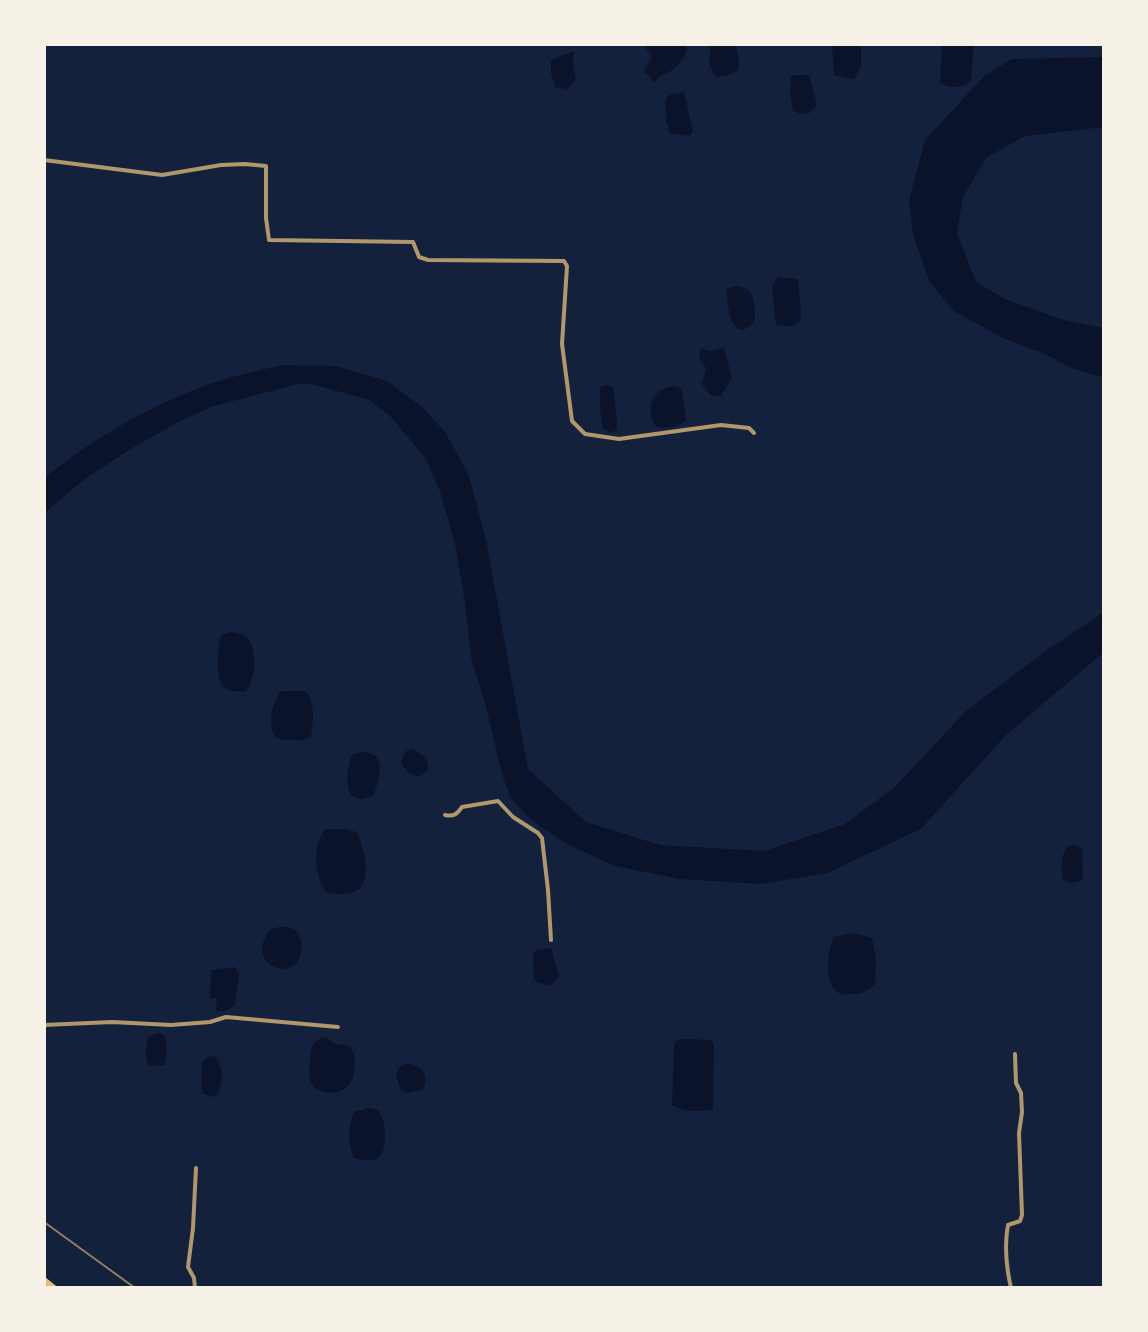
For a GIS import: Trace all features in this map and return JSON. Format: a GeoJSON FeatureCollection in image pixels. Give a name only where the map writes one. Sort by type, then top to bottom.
{"type":"FeatureCollection","features":[{"type":"Feature","properties":{"kind":"highway"},"geometry":{"type":"LineString","coordinates":[[44,1280],[54,1288]]}},
{"type":"Feature","properties":{"kind":"street"},"geometry":{"type":"LineString","coordinates":[[44,160],[162,175],[221,165],[266,166],[269,240],[413,242],[419,257],[428,260],[564,261],[567,266],[562,344],[572,421],[585,434],[619,439],[721,425],[749,428],[754,433]]}},
{"type":"Feature","properties":{"kind":"street"},"geometry":{"type":"LineString","coordinates":[[445,815],[452,817],[462,807],[498,801],[513,817],[538,833],[542,838],[546,869],[551,940]]}},
{"type":"Feature","properties":{"kind":"street"},"geometry":{"type":"LineString","coordinates":[[44,1025],[112,1022],[171,1025],[210,1022],[226,1017],[338,1027]]}},
{"type":"Feature","properties":{"kind":"street"},"geometry":{"type":"LineString","coordinates":[[1011,1288],[1005,1263],[1006,1236],[1008,1225],[1020,1221],[1022,1215],[1019,1133],[1022,1112],[1021,1093],[1016,1083],[1015,1054]]}},
{"type":"Feature","properties":{"kind":"street"},"geometry":{"type":"LineString","coordinates":[[195,1288],[188,1267],[196,1168]]}},
{"type":"Feature","properties":{"kind":"water"},"geometry":{"type":"Polygon","coordinates":[[[648,44],[685,44],[687,51],[675,68],[658,77],[654,84],[644,72],[652,56],[646,48],[648,44]]]}},
{"type":"Feature","properties":{"kind":"water"},"geometry":{"type":"Polygon","coordinates":[[[711,44],[735,44],[738,70],[715,77],[709,64],[711,44]]]}},
{"type":"Feature","properties":{"kind":"water"},"geometry":{"type":"Polygon","coordinates":[[[832,44],[861,44],[861,66],[854,79],[834,75],[832,44]]]}},
{"type":"Feature","properties":{"kind":"water"},"geometry":{"type":"Polygon","coordinates":[[[942,44],[974,44],[971,81],[956,87],[940,83],[942,44]]]}},
{"type":"Feature","properties":{"kind":"water"},"geometry":{"type":"Polygon","coordinates":[[[574,51],[576,79],[568,89],[555,87],[551,60],[574,51]]]}},
{"type":"Feature","properties":{"kind":"water"},"geometry":{"type":"Polygon","coordinates":[[[1104,57],[1104,127],[1025,136],[986,158],[963,197],[957,233],[976,282],[1007,300],[1064,320],[1104,328],[1104,376],[1098,376],[1071,368],[1003,338],[954,311],[929,281],[913,234],[909,201],[925,140],[985,75],[1012,59],[1104,57]]]}},
{"type":"Feature","properties":{"kind":"water"},"geometry":{"type":"Polygon","coordinates":[[[809,75],[817,105],[808,114],[793,110],[791,76],[809,75]]]}},
{"type":"Feature","properties":{"kind":"water"},"geometry":{"type":"Polygon","coordinates":[[[684,92],[693,132],[690,136],[669,133],[665,120],[667,97],[684,92]]]}},
{"type":"Feature","properties":{"kind":"water"},"geometry":{"type":"Polygon","coordinates":[[[778,277],[798,279],[800,321],[792,326],[776,325],[772,286],[778,277]]]}},
{"type":"Feature","properties":{"kind":"water"},"geometry":{"type":"Polygon","coordinates":[[[737,286],[748,290],[755,309],[755,320],[741,330],[732,321],[727,296],[727,289],[737,286]]]}},
{"type":"Feature","properties":{"kind":"water"},"geometry":{"type":"Polygon","coordinates":[[[701,348],[709,351],[724,348],[732,378],[721,396],[710,395],[702,384],[706,368],[700,359],[701,348]]]}},
{"type":"Feature","properties":{"kind":"water"},"geometry":{"type":"Polygon","coordinates":[[[283,365],[336,366],[387,381],[422,407],[445,432],[468,473],[486,540],[528,769],[586,822],[660,845],[764,851],[845,824],[895,787],[966,711],[1104,612],[1104,652],[1006,735],[921,829],[827,873],[761,884],[680,879],[615,866],[567,844],[530,819],[510,797],[471,657],[455,544],[440,491],[426,459],[392,418],[369,400],[312,384],[298,384],[214,406],[132,448],[85,479],[44,513],[44,478],[108,433],[180,395],[235,376],[283,365]]]}},
{"type":"Feature","properties":{"kind":"water"},"geometry":{"type":"Polygon","coordinates":[[[675,386],[682,389],[686,420],[668,428],[656,427],[651,413],[652,400],[660,391],[675,386]]]}},
{"type":"Feature","properties":{"kind":"water"},"geometry":{"type":"Polygon","coordinates":[[[600,387],[613,387],[617,420],[617,430],[610,433],[603,428],[600,410],[600,387]]]}},
{"type":"Feature","properties":{"kind":"water"},"geometry":{"type":"Polygon","coordinates":[[[232,632],[245,636],[254,655],[254,672],[245,692],[227,689],[219,678],[221,635],[232,632]]]}},
{"type":"Feature","properties":{"kind":"water"},"geometry":{"type":"Polygon","coordinates":[[[282,691],[306,691],[309,696],[313,718],[309,738],[279,739],[272,730],[275,701],[282,691]]]}},
{"type":"Feature","properties":{"kind":"water"},"geometry":{"type":"Polygon","coordinates":[[[412,749],[422,754],[428,766],[424,774],[418,777],[407,771],[401,761],[406,751],[412,749]]]}},
{"type":"Feature","properties":{"kind":"water"},"geometry":{"type":"Polygon","coordinates":[[[362,752],[376,757],[380,768],[373,796],[361,799],[351,796],[348,775],[353,754],[362,752]]]}},
{"type":"Feature","properties":{"kind":"water"},"geometry":{"type":"Polygon","coordinates":[[[325,829],[357,832],[366,873],[360,888],[354,892],[327,893],[319,878],[316,852],[325,829]]]}},
{"type":"Feature","properties":{"kind":"water"},"geometry":{"type":"Polygon","coordinates":[[[1068,846],[1082,848],[1083,877],[1081,881],[1071,883],[1063,880],[1062,862],[1068,846]]]}},
{"type":"Feature","properties":{"kind":"water"},"geometry":{"type":"Polygon","coordinates":[[[280,927],[297,931],[302,947],[295,964],[281,969],[268,962],[262,948],[266,935],[280,927]]]}},
{"type":"Feature","properties":{"kind":"water"},"geometry":{"type":"Polygon","coordinates":[[[854,933],[872,938],[876,958],[875,984],[862,993],[842,994],[834,989],[829,977],[830,949],[834,937],[854,933]]]}},
{"type":"Feature","properties":{"kind":"water"},"geometry":{"type":"Polygon","coordinates":[[[551,948],[559,976],[552,985],[538,983],[534,980],[533,954],[536,950],[551,948]]]}},
{"type":"Feature","properties":{"kind":"water"},"geometry":{"type":"Polygon","coordinates":[[[234,967],[239,973],[235,1005],[226,1010],[216,1010],[217,998],[210,998],[211,970],[234,967]]]}},
{"type":"Feature","properties":{"kind":"water"},"geometry":{"type":"Polygon","coordinates":[[[164,1035],[167,1050],[164,1065],[149,1066],[146,1047],[149,1036],[164,1035]]]}},
{"type":"Feature","properties":{"kind":"water"},"geometry":{"type":"Polygon","coordinates":[[[326,1037],[335,1044],[349,1046],[355,1057],[350,1083],[344,1090],[335,1093],[316,1088],[310,1077],[312,1048],[315,1042],[326,1037]]]}},
{"type":"Feature","properties":{"kind":"water"},"geometry":{"type":"Polygon","coordinates":[[[684,1039],[711,1040],[714,1045],[713,1109],[691,1111],[672,1105],[674,1043],[684,1039]]]}},
{"type":"Feature","properties":{"kind":"water"},"geometry":{"type":"Polygon","coordinates":[[[210,1056],[216,1057],[219,1062],[222,1080],[214,1097],[203,1094],[201,1089],[202,1062],[210,1056]]]}},
{"type":"Feature","properties":{"kind":"water"},"geometry":{"type":"Polygon","coordinates":[[[407,1063],[423,1072],[426,1080],[423,1090],[408,1093],[401,1090],[396,1076],[399,1067],[407,1063]]]}},
{"type":"Feature","properties":{"kind":"water"},"geometry":{"type":"Polygon","coordinates":[[[368,1108],[378,1110],[384,1123],[383,1150],[373,1160],[354,1158],[350,1146],[350,1123],[354,1112],[368,1108]]]}},
{"type":"Feature","properties":{"kind":"railway"},"geometry":{"type":"LineString","coordinates":[[44,1222],[135,1288]]}}]}
